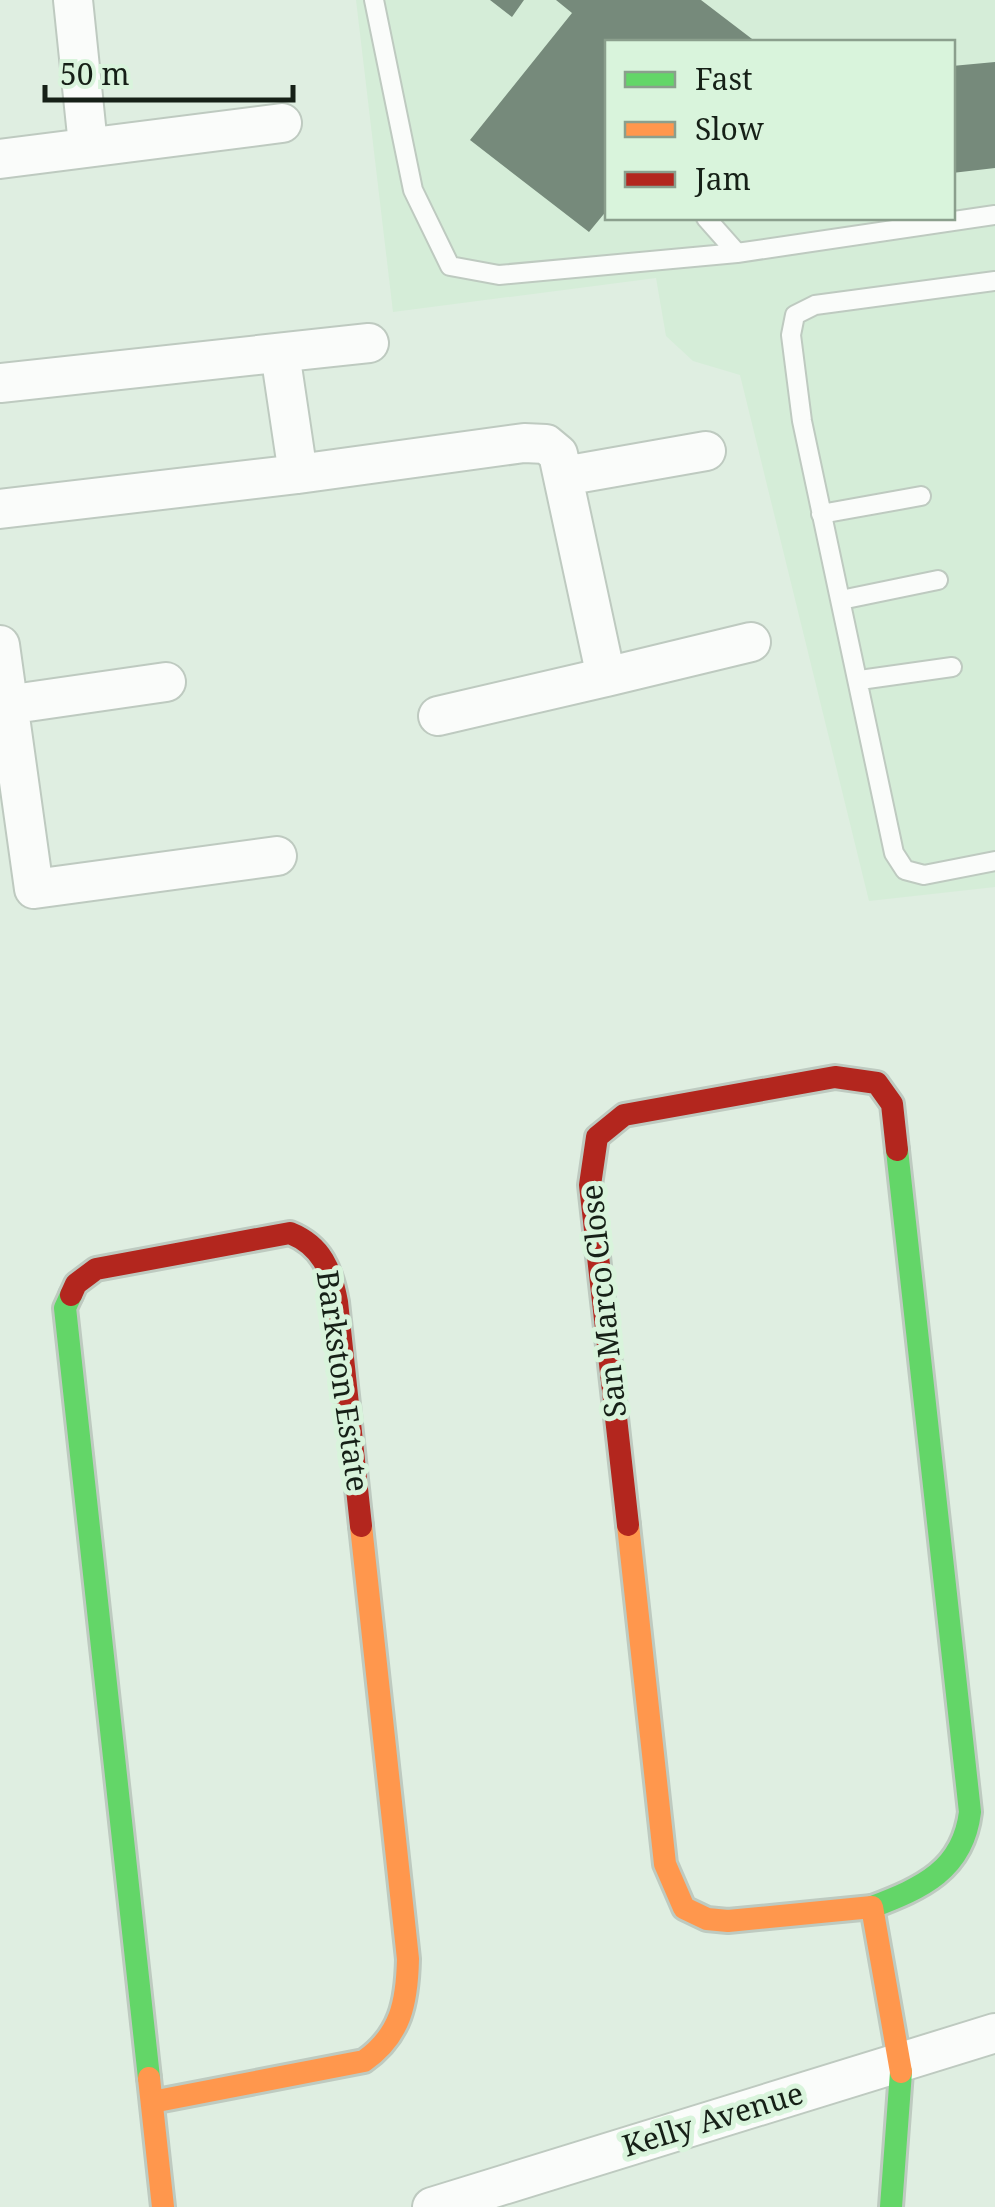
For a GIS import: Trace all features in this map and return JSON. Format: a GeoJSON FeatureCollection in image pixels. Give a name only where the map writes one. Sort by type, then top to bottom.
{"type":"FeatureCollection","features":[{"type":"Feature","properties":{"kind":"street"},"geometry":{"type":"LineString","coordinates":[[73,0],[88,145]]}},
{"type":"Feature","properties":{"kind":"street"},"geometry":{"type":"LineString","coordinates":[[0,158],[282,122]]}},
{"type":"Feature","properties":{"kind":"street"},"geometry":{"type":"LineString","coordinates":[[0,383],[369,343]]}},
{"type":"Feature","properties":{"kind":"street"},"geometry":{"type":"LineString","coordinates":[[280,353],[298,474]]}},
{"type":"Feature","properties":{"kind":"street"},"geometry":{"type":"LineString","coordinates":[[0,509],[537,442],[553,448],[564,476],[606,677]]}},
{"type":"Feature","properties":{"kind":"street"},"geometry":{"type":"LineString","coordinates":[[564,476],[706,451]]}},
{"type":"Feature","properties":{"kind":"street"},"geometry":{"type":"LineString","coordinates":[[438,716],[751,642]]}},
{"type":"Feature","properties":{"kind":"street"},"geometry":{"type":"LineString","coordinates":[[0,645],[17,893],[277,856]]}},
{"type":"Feature","properties":{"kind":"street"},"geometry":{"type":"LineString","coordinates":[[4,705],[166,682]]}},
{"type":"Feature","properties":{"kind":"street","name":"San Marco Close"},"geometry":{"type":"LineString","coordinates":[[835,1078],[864,1078],[877,1084],[892,1104],[970,1812],[962,1851],[947,1872],[925,1887],[872,1907],[728,1921],[707,1919],[684,1908],[665,1864],[590,1184],[596,1137],[624,1115],[835,1078]]}},
{"type":"Feature","properties":{"kind":"street","name":"Barkston Estate"},"geometry":{"type":"LineString","coordinates":[[152,2102],[364,2061],[381,2050],[395,2033],[408,2000],[408,1959],[337,1302],[327,1261],[316,1245],[290,1232],[96,1269],[76,1284],[66,1308],[163,2207]]}},
{"type":"Feature","properties":{"kind":"street"},"geometry":{"type":"LineString","coordinates":[[872,1907],[902,2062],[891,2207]]}},
{"type":"Feature","properties":{"kind":"street","name":"Kelly Avenue"},"geometry":{"type":"LineString","coordinates":[[432,2207],[995,2033]]}},
{"type":"Feature","properties":{"kind":"lane"},"geometry":{"type":"LineString","coordinates":[[374,0],[413,190],[450,266],[500,275],[737,253],[995,215]]}},
{"type":"Feature","properties":{"kind":"lane"},"geometry":{"type":"LineString","coordinates":[[708,220],[737,253]]}},
{"type":"Feature","properties":{"kind":"lane"},"geometry":{"type":"LineString","coordinates":[[995,281],[815,304],[795,315],[791,335],[821,514],[860,680],[890,839],[900,865],[912,874],[924,875],[995,861]]}},
{"type":"Feature","properties":{"kind":"lane"},"geometry":{"type":"LineString","coordinates":[[821,514],[921,496]]}},
{"type":"Feature","properties":{"kind":"lane"},"geometry":{"type":"LineString","coordinates":[[840,600],[938,580]]}},
{"type":"Feature","properties":{"kind":"lane"},"geometry":{"type":"LineString","coordinates":[[860,680],[952,667]]}},
{"type":"Feature","properties":{"kind":"shaded area"},"geometry":{"type":"Polygon","coordinates":[[[356,0],[995,0],[995,887],[869,901],[740,375],[693,361],[666,336],[656,278],[393,312],[356,0]]]}},
{"type":"Feature","properties":{"kind":"building"},"geometry":{"type":"Polygon","coordinates":[[[490,0],[524,0],[512,17],[490,0]]]}},
{"type":"Feature","properties":{"kind":"building"},"geometry":{"type":"Polygon","coordinates":[[[556,0],[701,0],[753,40],[605,40],[605,213],[589,232],[470,140],[572,13],[556,0]]]}},
{"type":"Feature","properties":{"kind":"building"},"geometry":{"type":"Polygon","coordinates":[[[995,62],[995,168],[955,173],[955,66],[995,62]]]}},
{"type":"Feature","properties":{"kind":"traffic: fast"},"geometry":{"type":"LineString","coordinates":[[872,1907],[923,1884],[949,1863],[959,1849],[970,1812],[897,1150]]}},
{"type":"Feature","properties":{"kind":"traffic: fast"},"geometry":{"type":"LineString","coordinates":[[71,1295],[65,1308],[149,2078]]}},
{"type":"Feature","properties":{"kind":"traffic: fast"},"geometry":{"type":"LineString","coordinates":[[891,2207],[901,2072]]}},
{"type":"Feature","properties":{"kind":"traffic: slow"},"geometry":{"type":"LineString","coordinates":[[628,1525],[665,1864],[684,1908],[707,1919],[728,1921],[872,1907],[901,2072]]}},
{"type":"Feature","properties":{"kind":"traffic: slow"},"geometry":{"type":"LineString","coordinates":[[152,2102],[364,2061],[386,2040],[400,2016],[408,1959],[361,1526]]}},
{"type":"Feature","properties":{"kind":"traffic: slow"},"geometry":{"type":"LineString","coordinates":[[149,2078],[163,2207]]}},
{"type":"Feature","properties":{"kind":"traffic: jam"},"geometry":{"type":"LineString","coordinates":[[628,1525],[590,1185],[597,1137],[624,1115],[835,1077],[877,1083],[892,1104],[897,1150]]}},
{"type":"Feature","properties":{"kind":"traffic: jam"},"geometry":{"type":"LineString","coordinates":[[71,1295],[76,1284],[96,1269],[290,1233],[310,1245],[328,1270],[337,1302],[361,1526]]}}]}
